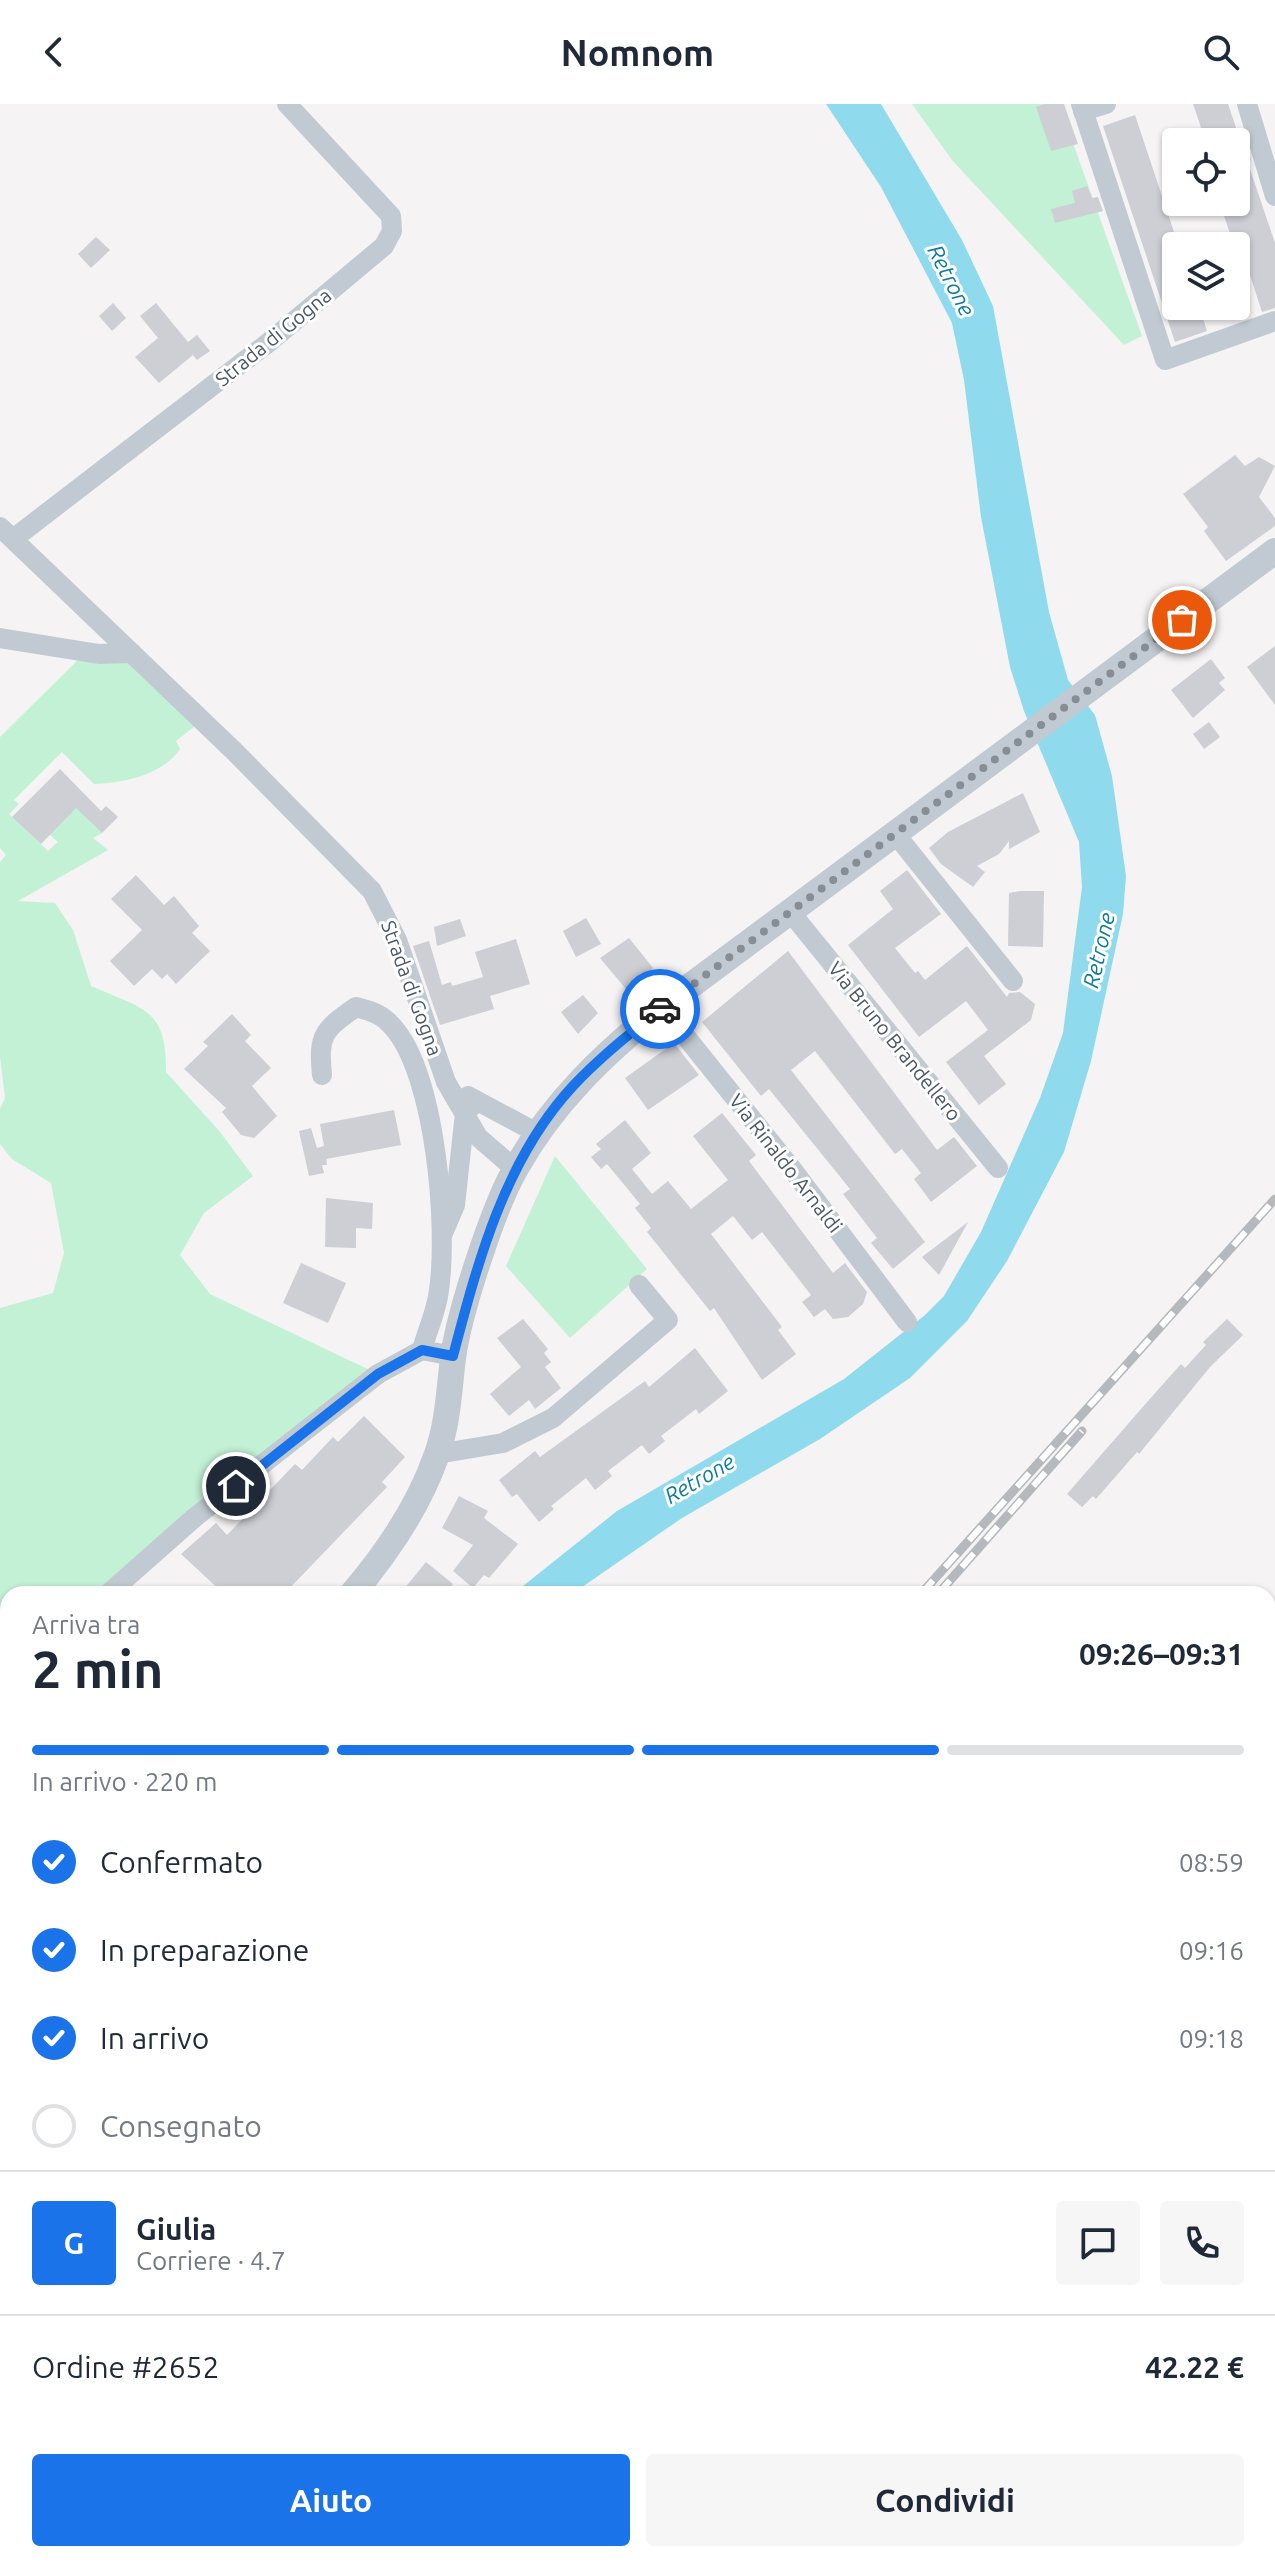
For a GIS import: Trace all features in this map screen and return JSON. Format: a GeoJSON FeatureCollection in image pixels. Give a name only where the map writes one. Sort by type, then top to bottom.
{"type":"FeatureCollection","features":[{"type":"Feature","properties":{"kind":"street","name":"Strada di Gogna"},"geometry":{"type":"LineString","coordinates":[[287,104],[391,216],[392,231],[384,246],[268,343],[6,533],[372,891],[397,940],[451,1087],[471,1107],[539,1134]]}},
{"type":"Feature","properties":{"kind":"street"},"geometry":{"type":"LineString","coordinates":[[1106,104],[1082,108],[1165,360],[1275,321]]}},
{"type":"Feature","properties":{"kind":"street"},"geometry":{"type":"LineString","coordinates":[[1247,104],[1275,196]]}},
{"type":"Feature","properties":{"kind":"street"},"geometry":{"type":"LineString","coordinates":[[358,1586],[399,1532],[437,1454],[449,1405],[453,1356],[487,1241],[515,1169],[571,1088],[608,1051],[662,1007],[897,836],[1025,736],[1275,551]]}},
{"type":"Feature","properties":{"kind":"street"},"geometry":{"type":"LineString","coordinates":[[0,638],[99,654],[132,653]]}},
{"type":"Feature","properties":{"kind":"street"},"geometry":{"type":"LineString","coordinates":[[897,836],[1013,981]]}},
{"type":"Feature","properties":{"kind":"street","name":"Via Bruno Brandellero"},"geometry":{"type":"LineString","coordinates":[[792,914],[998,1168]]}},
{"type":"Feature","properties":{"kind":"street","name":"Strada di Gogna"},"geometry":{"type":"LineString","coordinates":[[322,1075],[318,1045],[329,1026],[356,1007],[376,1012],[394,1028],[407,1051],[433,1126],[442,1236],[439,1292],[422,1350]]}},
{"type":"Feature","properties":{"kind":"street","name":"Via Rinaldo Arnaldi"},"geometry":{"type":"LineString","coordinates":[[662,1007],[792,1169],[907,1322]]}},
{"type":"Feature","properties":{"kind":"street","name":"Strada di Gogna"},"geometry":{"type":"LineString","coordinates":[[442,1236],[455,1205],[471,1107]]}},
{"type":"Feature","properties":{"kind":"street","name":"Strada di Gogna"},"geometry":{"type":"LineString","coordinates":[[471,1107],[478,1137],[515,1169]]}},
{"type":"Feature","properties":{"kind":"street"},"geometry":{"type":"LineString","coordinates":[[437,1454],[503,1443],[553,1418],[668,1320],[639,1285]]}},
{"type":"Feature","properties":{"kind":"street"},"geometry":{"type":"LineString","coordinates":[[117,1586],[194,1518],[378,1374],[422,1350],[453,1356]]}},
{"type":"Feature","properties":{"kind":"green space"},"geometry":{"type":"Polygon","coordinates":[[[912,104],[1059,104],[1142,336],[1124,345],[952,160],[912,104]]]}},
{"type":"Feature","properties":{"kind":"green space"},"geometry":{"type":"Polygon","coordinates":[[[86,652],[130,657],[199,723],[176,741],[180,749],[163,765],[142,776],[118,782],[94,784],[62,752],[14,800],[19,804],[9,814],[48,851],[58,842],[48,833],[81,802],[95,817],[90,822],[102,833],[93,838],[108,850],[18,901],[55,903],[73,930],[91,986],[138,1006],[156,1023],[162,1035],[166,1072],[220,1132],[253,1176],[204,1213],[180,1255],[210,1294],[378,1374],[118,1586],[0,1586],[0,1308],[53,1293],[64,1253],[51,1183],[12,1159],[0,1144],[0,1109],[5,1098],[0,1056],[0,862],[6,855],[0,848],[0,737],[86,652]]]}},
{"type":"Feature","properties":{"kind":"green space"},"geometry":{"type":"Polygon","coordinates":[[[555,1156],[647,1269],[570,1338],[506,1266],[555,1156]]]}},
{"type":"Feature","properties":{"kind":"water","name":"Retrone"},"geometry":{"type":"Polygon","coordinates":[[[826,104],[881,104],[962,240],[993,306],[1049,612],[1068,680],[1095,715],[1112,776],[1126,876],[1123,914],[1091,1061],[1064,1152],[1007,1261],[967,1321],[910,1378],[820,1439],[682,1518],[584,1586],[523,1586],[617,1511],[844,1379],[925,1315],[944,1296],[981,1232],[1040,1098],[1063,1033],[1082,887],[1079,842],[1024,711],[1010,667],[981,517],[964,380],[952,323],[881,187],[826,104]]]}},
{"type":"Feature","properties":{"kind":"building"},"geometry":{"type":"Polygon","coordinates":[[[1064,104],[1078,144],[1051,151],[1036,107],[1064,104]]]}},
{"type":"Feature","properties":{"kind":"building"},"geometry":{"type":"Polygon","coordinates":[[[1193,104],[1228,104],[1236,128],[1201,128],[1193,104]]]}},
{"type":"Feature","properties":{"kind":"building"},"geometry":{"type":"Polygon","coordinates":[[[1135,115],[1162,196],[1162,216],[1169,216],[1174,232],[1162,232],[1162,303],[1103,126],[1135,115]]]}},
{"type":"Feature","properties":{"kind":"building"},"geometry":{"type":"Polygon","coordinates":[[[1250,169],[1275,243],[1275,308],[1262,312],[1250,275],[1250,232],[1230,232],[1224,216],[1250,216],[1250,169]]]}},
{"type":"Feature","properties":{"kind":"building"},"geometry":{"type":"Polygon","coordinates":[[[1087,186],[1092,198],[1098,197],[1103,211],[1055,223],[1051,209],[1075,203],[1072,191],[1087,186]]]}},
{"type":"Feature","properties":{"kind":"building"},"geometry":{"type":"Polygon","coordinates":[[[96,237],[110,250],[91,268],[78,254],[96,237]]]}},
{"type":"Feature","properties":{"kind":"building"},"geometry":{"type":"Polygon","coordinates":[[[113,303],[126,318],[112,331],[99,316],[113,303]]]}},
{"type":"Feature","properties":{"kind":"building"},"geometry":{"type":"Polygon","coordinates":[[[156,303],[188,342],[197,335],[210,351],[197,360],[193,355],[159,383],[135,357],[158,338],[140,316],[156,303]]]}},
{"type":"Feature","properties":{"kind":"building"},"geometry":{"type":"Polygon","coordinates":[[[1168,320],[1203,320],[1207,331],[1175,342],[1168,320]]]}},
{"type":"Feature","properties":{"kind":"building"},"geometry":{"type":"Polygon","coordinates":[[[1235,455],[1245,466],[1259,457],[1275,466],[1259,497],[1275,518],[1275,526],[1226,561],[1204,531],[1208,527],[1183,494],[1235,455]]]}},
{"type":"Feature","properties":{"kind":"building"},"geometry":{"type":"Polygon","coordinates":[[[1275,646],[1275,705],[1247,667],[1275,646]]]}},
{"type":"Feature","properties":{"kind":"building"},"geometry":{"type":"Polygon","coordinates":[[[1211,659],[1225,678],[1219,683],[1225,690],[1193,718],[1171,690],[1211,659]]]}},
{"type":"Feature","properties":{"kind":"building"},"geometry":{"type":"Polygon","coordinates":[[[1209,722],[1220,737],[1204,749],[1193,734],[1209,722]]]}},
{"type":"Feature","properties":{"kind":"building"},"geometry":{"type":"Polygon","coordinates":[[[60,769],[101,811],[106,806],[118,817],[102,833],[76,808],[41,844],[12,817],[60,769]]]}},
{"type":"Feature","properties":{"kind":"building"},"geometry":{"type":"Polygon","coordinates":[[[1023,793],[1040,832],[1009,849],[1009,841],[999,854],[977,866],[985,872],[973,887],[941,864],[929,848],[948,832],[1023,793]]]}},
{"type":"Feature","properties":{"kind":"building"},"geometry":{"type":"Polygon","coordinates":[[[907,870],[941,914],[895,948],[915,973],[918,971],[925,980],[967,946],[1007,997],[1009,993],[1020,992],[1035,1004],[1031,1020],[984,1056],[1006,1084],[979,1105],[946,1062],[988,1030],[966,1001],[919,1037],[848,945],[893,909],[880,891],[907,870]]]}},
{"type":"Feature","properties":{"kind":"building"},"geometry":{"type":"Polygon","coordinates":[[[136,875],[164,905],[174,896],[199,926],[192,933],[210,951],[176,984],[167,974],[162,979],[152,969],[134,986],[110,961],[142,930],[111,899],[136,875]]]}},
{"type":"Feature","properties":{"kind":"building"},"geometry":{"type":"Polygon","coordinates":[[[1044,891],[1043,947],[1008,946],[1009,893],[1044,891]]]}},
{"type":"Feature","properties":{"kind":"building"},"geometry":{"type":"Polygon","coordinates":[[[586,918],[601,944],[576,957],[563,931],[586,918]]]}},
{"type":"Feature","properties":{"kind":"building"},"geometry":{"type":"Polygon","coordinates":[[[460,919],[466,936],[437,946],[434,927],[460,919]]]}},
{"type":"Feature","properties":{"kind":"building"},"geometry":{"type":"Polygon","coordinates":[[[629,938],[653,968],[626,989],[600,958],[629,938]]]}},
{"type":"Feature","properties":{"kind":"building"},"geometry":{"type":"Polygon","coordinates":[[[516,939],[530,984],[490,996],[494,1009],[440,1025],[413,946],[429,941],[442,985],[451,982],[452,986],[483,977],[475,952],[516,939]]]}},
{"type":"Feature","properties":{"kind":"building"},"geometry":{"type":"Polygon","coordinates":[[[788,951],[937,1150],[954,1137],[977,1166],[931,1202],[914,1179],[921,1173],[902,1149],[895,1154],[815,1051],[791,1070],[925,1242],[893,1269],[871,1243],[877,1238],[843,1194],[850,1189],[769,1089],[761,1096],[702,1022],[788,951]]]}},
{"type":"Feature","properties":{"kind":"building"},"geometry":{"type":"Polygon","coordinates":[[[583,995],[598,1013],[578,1034],[561,1012],[583,995]]]}},
{"type":"Feature","properties":{"kind":"building"},"geometry":{"type":"Polygon","coordinates":[[[232,1014],[251,1035],[245,1041],[271,1068],[252,1086],[277,1116],[254,1138],[241,1135],[222,1112],[226,1108],[184,1069],[208,1046],[203,1042],[232,1014]]]}},
{"type":"Feature","properties":{"kind":"building"},"geometry":{"type":"Polygon","coordinates":[[[674,1043],[699,1075],[648,1110],[625,1078],[674,1043]]]}},
{"type":"Feature","properties":{"kind":"building"},"geometry":{"type":"Polygon","coordinates":[[[394,1110],[401,1145],[326,1159],[327,1165],[322,1165],[324,1173],[309,1176],[299,1131],[311,1128],[317,1148],[324,1146],[320,1124],[394,1110]]]}},
{"type":"Feature","properties":{"kind":"building"},"geometry":{"type":"Polygon","coordinates":[[[722,1113],[756,1155],[749,1161],[833,1273],[845,1263],[867,1292],[863,1304],[848,1317],[833,1319],[825,1309],[814,1317],[802,1302],[811,1295],[762,1232],[752,1240],[733,1216],[711,1234],[782,1327],[778,1330],[796,1354],[762,1380],[714,1308],[710,1311],[647,1232],[651,1228],[635,1208],[640,1204],[607,1164],[601,1169],[591,1157],[601,1149],[596,1144],[625,1120],[651,1153],[632,1169],[652,1194],[668,1181],[691,1209],[728,1180],[693,1136],[722,1113]]]}},
{"type":"Feature","properties":{"kind":"building"},"geometry":{"type":"Polygon","coordinates":[[[326,1198],[373,1203],[372,1229],[356,1228],[356,1248],[325,1247],[326,1198]]]}},
{"type":"Feature","properties":{"kind":"building"},"geometry":{"type":"Polygon","coordinates":[[[968,1222],[939,1275],[922,1257],[968,1222]]]}},
{"type":"Feature","properties":{"kind":"building"},"geometry":{"type":"Polygon","coordinates":[[[301,1263],[346,1283],[328,1323],[283,1303],[301,1263]]]}},
{"type":"Feature","properties":{"kind":"building"},"geometry":{"type":"Polygon","coordinates":[[[523,1319],[548,1349],[544,1353],[551,1362],[545,1367],[561,1388],[535,1409],[529,1400],[509,1416],[490,1394],[521,1367],[497,1338],[523,1319]]]}},
{"type":"Feature","properties":{"kind":"building"},"geometry":{"type":"Polygon","coordinates":[[[1227,1319],[1243,1335],[1210,1367],[1139,1454],[1137,1452],[1096,1499],[1093,1496],[1082,1507],[1067,1494],[1181,1364],[1185,1368],[1206,1345],[1203,1342],[1227,1319]]]}},
{"type":"Feature","properties":{"kind":"building"},"geometry":{"type":"Polygon","coordinates":[[[695,1348],[728,1391],[699,1414],[696,1409],[661,1436],[665,1441],[649,1454],[642,1445],[608,1471],[612,1476],[595,1490],[586,1478],[551,1506],[554,1509],[539,1522],[517,1494],[512,1497],[499,1480],[535,1451],[540,1457],[645,1381],[649,1387],[695,1348]]]}},
{"type":"Feature","properties":{"kind":"building"},"geometry":{"type":"Polygon","coordinates":[[[364,1416],[405,1457],[382,1482],[387,1487],[292,1586],[215,1586],[181,1554],[216,1523],[227,1535],[295,1464],[302,1470],[333,1437],[338,1442],[364,1416]]]}},
{"type":"Feature","properties":{"kind":"building"},"geometry":{"type":"Polygon","coordinates":[[[459,1496],[488,1511],[484,1518],[518,1544],[489,1578],[484,1575],[475,1586],[471,1586],[453,1571],[473,1545],[442,1528],[459,1496]]]}},
{"type":"Feature","properties":{"kind":"building"},"geometry":{"type":"Polygon","coordinates":[[[426,1562],[453,1584],[451,1586],[406,1586],[426,1562]]]}},
{"type":"Feature","properties":{"kind":"railway"},"geometry":{"type":"LineString","coordinates":[[928,1586],[1275,1199]]}},
{"type":"Feature","properties":{"kind":"railway"},"geometry":{"type":"LineString","coordinates":[[945,1586],[1082,1431]]}},
{"type":"Feature","properties":{"kind":"way so far"},"geometry":{"type":"LineString","coordinates":[[660,1009],[897,836],[1182,620]]}},
{"type":"Feature","properties":{"kind":"route"},"geometry":{"type":"LineString","coordinates":[[236,1486],[378,1374],[422,1350],[453,1356],[468,1298],[515,1169],[571,1088],[608,1051],[660,1009]]}}]}
